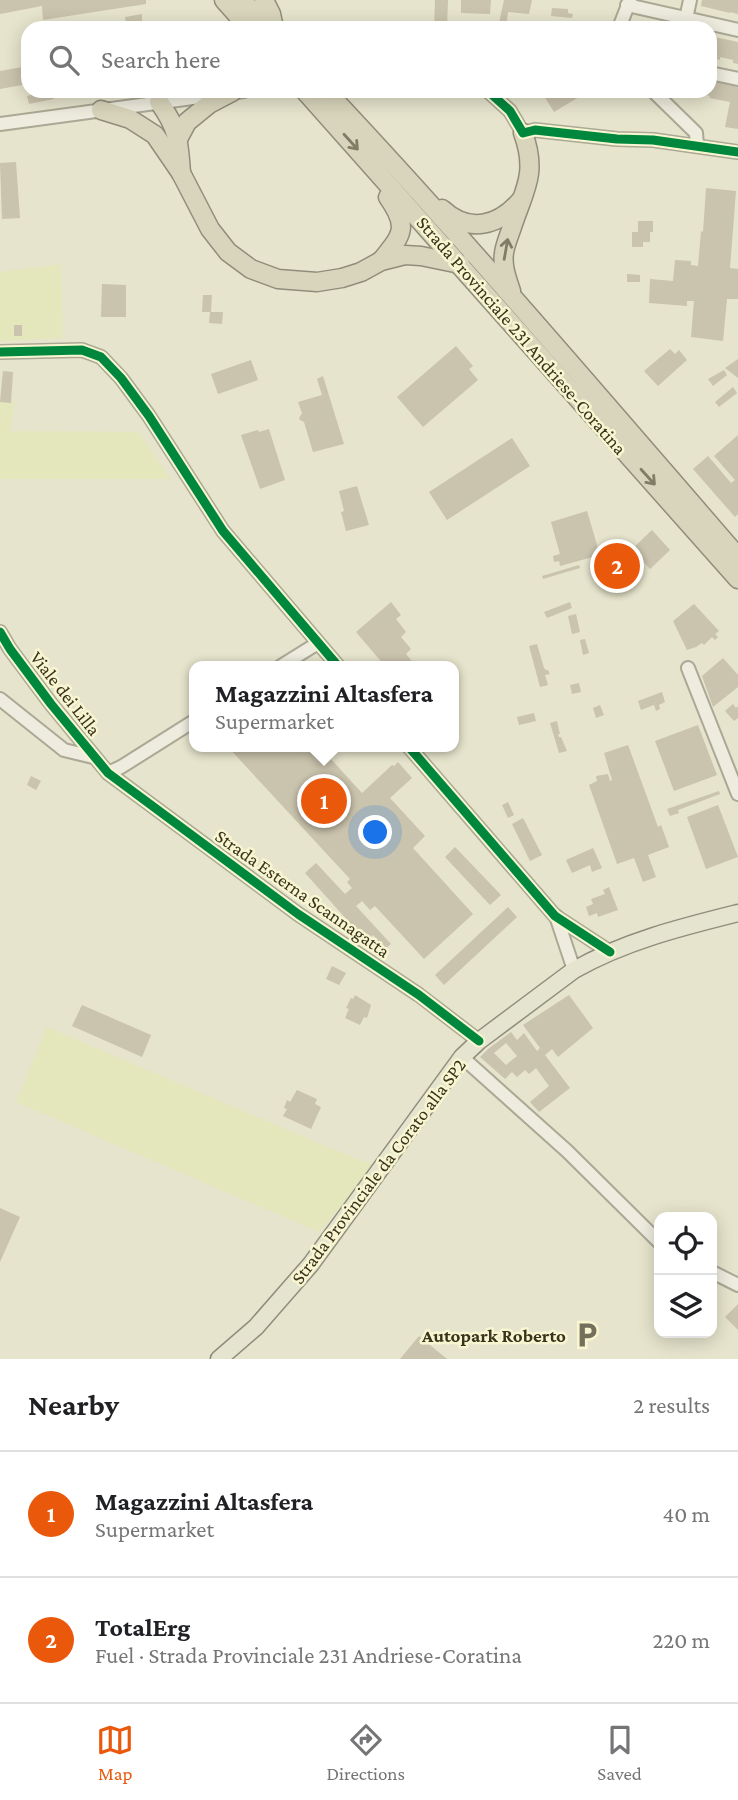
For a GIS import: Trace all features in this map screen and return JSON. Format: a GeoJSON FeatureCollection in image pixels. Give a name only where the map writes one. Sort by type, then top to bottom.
{"type":"FeatureCollection","features":[{"type":"Feature","properties":{"kind":"highway"},"geometry":{"type":"LineString","coordinates":[[224,0],[243,21]]}},
{"type":"Feature","properties":{"kind":"highway"},"geometry":{"type":"LineString","coordinates":[[242,0],[261,21]]}},
{"type":"Feature","properties":{"kind":"highway"},"geometry":{"type":"LineString","coordinates":[[264,0],[272,21]]}},
{"type":"Feature","properties":{"kind":"highway"},"geometry":{"type":"LineString","coordinates":[[178,139],[187,122],[209,104],[224,98]]}},
{"type":"Feature","properties":{"kind":"highway","name":"Strada Provinciale 231 Andriese-Coratina"},"geometry":{"type":"LineString","coordinates":[[311,98],[738,579]]}},
{"type":"Feature","properties":{"kind":"highway","name":"Strada Provinciale 231 Andriese-Coratina"},"geometry":{"type":"LineString","coordinates":[[333,98],[381,149],[738,557]]}},
{"type":"Feature","properties":{"kind":"highway"},"geometry":{"type":"LineString","coordinates":[[155,135],[159,102]]}},
{"type":"Feature","properties":{"kind":"highway"},"geometry":{"type":"LineString","coordinates":[[159,102],[170,118],[178,139],[181,173]]}},
{"type":"Feature","properties":{"kind":"highway"},"geometry":{"type":"LineString","coordinates":[[101,110],[130,119],[155,135],[181,173],[209,229],[228,253],[251,269],[278,279],[317,282],[342,278],[382,261],[405,255],[460,264]]}},
{"type":"Feature","properties":{"kind":"highway"},"geometry":{"type":"LineString","coordinates":[[513,299],[504,269],[504,253],[530,172],[530,156],[523,133]]}},
{"type":"Feature","properties":{"kind":"highway"},"geometry":{"type":"LineString","coordinates":[[381,149],[391,153],[445,212],[458,221],[486,224],[499,219],[521,201]]}},
{"type":"Feature","properties":{"kind":"highway"},"geometry":{"type":"LineString","coordinates":[[375,169],[376,179],[401,218],[402,227],[398,240],[382,261]]}},
{"type":"Feature","properties":{"kind":"main road","name":"Strada Provinciale da Corato alla SP2"},"geometry":{"type":"LineString","coordinates":[[219,1359],[256,1327],[311,1264],[462,1057],[479,1041],[574,970],[610,952],[663,932],[738,913]]}},
{"type":"Feature","properties":{"kind":"street"},"geometry":{"type":"LineString","coordinates":[[685,21],[690,0]]}},
{"type":"Feature","properties":{"kind":"street"},"geometry":{"type":"LineString","coordinates":[[621,21],[629,2],[680,21]]}},
{"type":"Feature","properties":{"kind":"street"},"geometry":{"type":"LineString","coordinates":[[717,27],[738,30]]}},
{"type":"Feature","properties":{"kind":"street"},"geometry":{"type":"LineString","coordinates":[[717,74],[738,79]]}},
{"type":"Feature","properties":{"kind":"street"},"geometry":{"type":"LineString","coordinates":[[0,124],[191,98]]}},
{"type":"Feature","properties":{"kind":"street"},"geometry":{"type":"LineString","coordinates":[[496,98],[510,111],[523,133],[536,130],[697,145],[738,152]]}},
{"type":"Feature","properties":{"kind":"street"},"geometry":{"type":"LineString","coordinates":[[660,98],[696,133],[697,145]]}},
{"type":"Feature","properties":{"kind":"street"},"geometry":{"type":"LineString","coordinates":[[0,352],[82,350],[101,357],[121,378],[149,416],[223,531],[334,661]]}},
{"type":"Feature","properties":{"kind":"street","name":"Viale dei Lilla"},"geometry":{"type":"LineString","coordinates":[[0,632],[51,704],[108,773]]}},
{"type":"Feature","properties":{"kind":"street"},"geometry":{"type":"LineString","coordinates":[[289,661],[318,643]]}},
{"type":"Feature","properties":{"kind":"street"},"geometry":{"type":"LineString","coordinates":[[688,668],[738,794]]}},
{"type":"Feature","properties":{"kind":"street"},"geometry":{"type":"LineString","coordinates":[[0,699],[64,750],[93,757]]}},
{"type":"Feature","properties":{"kind":"street"},"geometry":{"type":"LineString","coordinates":[[108,773],[189,724]]}},
{"type":"Feature","properties":{"kind":"street"},"geometry":{"type":"LineString","coordinates":[[413,752],[555,916],[610,952]]}},
{"type":"Feature","properties":{"kind":"street","name":"Strada Esterna Scannagatta"},"geometry":{"type":"LineString","coordinates":[[108,773],[298,915],[419,995],[479,1041]]}},
{"type":"Feature","properties":{"kind":"street"},"geometry":{"type":"LineString","coordinates":[[555,916],[574,970]]}},
{"type":"Feature","properties":{"kind":"street"},"geometry":{"type":"LineString","coordinates":[[462,1057],[567,1151],[654,1237]]}},
{"type":"Feature","properties":{"kind":"street"},"geometry":{"type":"LineString","coordinates":[[717,1274],[738,1285]]}},
{"type":"Feature","properties":{"kind":"green space"},"geometry":{"type":"Polygon","coordinates":[[[61,264],[63,338],[0,341],[0,272],[61,264]]]}},
{"type":"Feature","properties":{"kind":"green space"},"geometry":{"type":"Polygon","coordinates":[[[0,400],[15,402],[10,431],[139,432],[170,479],[0,479],[0,400]]]}},
{"type":"Feature","properties":{"kind":"green space"},"geometry":{"type":"Polygon","coordinates":[[[47,1027],[375,1166],[319,1232],[16,1102],[47,1027]]]}},
{"type":"Feature","properties":{"kind":"building"},"geometry":{"type":"Polygon","coordinates":[[[0,0],[146,0],[146,4],[43,20],[42,6],[0,14],[0,0]]]}},
{"type":"Feature","properties":{"kind":"building"},"geometry":{"type":"Polygon","coordinates":[[[435,0],[448,0],[447,21],[434,21],[435,0]]]}},
{"type":"Feature","properties":{"kind":"building"},"geometry":{"type":"Polygon","coordinates":[[[461,0],[491,0],[490,14],[461,13],[461,0]]]}},
{"type":"Feature","properties":{"kind":"building"},"geometry":{"type":"Polygon","coordinates":[[[504,0],[532,0],[529,14],[508,12],[507,21],[499,21],[504,0]]]}},
{"type":"Feature","properties":{"kind":"building"},"geometry":{"type":"Polygon","coordinates":[[[702,0],[738,0],[738,14],[701,6],[702,0]]]}},
{"type":"Feature","properties":{"kind":"building"},"geometry":{"type":"Polygon","coordinates":[[[552,8],[568,9],[568,13],[573,14],[572,18],[551,16],[552,8]]]}},
{"type":"Feature","properties":{"kind":"building"},"geometry":{"type":"Polygon","coordinates":[[[142,14],[142,21],[125,21],[125,17],[142,14]]]}},
{"type":"Feature","properties":{"kind":"building"},"geometry":{"type":"Polygon","coordinates":[[[717,38],[738,42],[738,64],[720,57],[720,60],[717,59],[717,38]]]}},
{"type":"Feature","properties":{"kind":"building"},"geometry":{"type":"Polygon","coordinates":[[[21,67],[21,85],[0,89],[0,71],[21,67]]]}},
{"type":"Feature","properties":{"kind":"building"},"geometry":{"type":"Polygon","coordinates":[[[717,78],[738,83],[738,129],[725,127],[730,102],[709,98],[717,98],[717,78]]]}},
{"type":"Feature","properties":{"kind":"building"},"geometry":{"type":"Polygon","coordinates":[[[28,98],[54,99],[29,104],[28,98]]]}},
{"type":"Feature","properties":{"kind":"building"},"geometry":{"type":"Polygon","coordinates":[[[545,98],[577,98],[554,112],[545,98]]]}},
{"type":"Feature","properties":{"kind":"building"},"geometry":{"type":"Polygon","coordinates":[[[16,162],[20,218],[2,219],[0,163],[16,162]]]}},
{"type":"Feature","properties":{"kind":"building"},"geometry":{"type":"Polygon","coordinates":[[[706,188],[736,191],[730,268],[738,269],[738,299],[727,299],[723,341],[691,337],[694,301],[687,301],[687,306],[649,303],[650,279],[673,281],[675,260],[691,261],[691,265],[698,266],[706,188]]]}},
{"type":"Feature","properties":{"kind":"building"},"geometry":{"type":"Polygon","coordinates":[[[638,221],[653,221],[653,232],[650,232],[650,242],[643,242],[643,247],[632,247],[632,232],[638,232],[638,221]]]}},
{"type":"Feature","properties":{"kind":"building"},"geometry":{"type":"Polygon","coordinates":[[[627,274],[640,275],[640,282],[627,282],[627,274]]]}},
{"type":"Feature","properties":{"kind":"building"},"geometry":{"type":"Polygon","coordinates":[[[102,284],[126,285],[126,317],[101,317],[102,284]]]}},
{"type":"Feature","properties":{"kind":"building"},"geometry":{"type":"Polygon","coordinates":[[[203,295],[212,295],[211,312],[223,312],[222,324],[209,323],[210,312],[202,312],[203,295]]]}},
{"type":"Feature","properties":{"kind":"building"},"geometry":{"type":"Polygon","coordinates":[[[14,325],[22,325],[22,336],[14,336],[14,325]]]}},
{"type":"Feature","properties":{"kind":"building"},"geometry":{"type":"Polygon","coordinates":[[[456,346],[473,366],[469,369],[478,380],[423,427],[397,397],[456,346]]]}},
{"type":"Feature","properties":{"kind":"building"},"geometry":{"type":"Polygon","coordinates":[[[670,349],[675,354],[679,350],[687,360],[658,386],[644,371],[670,349]]]}},
{"type":"Feature","properties":{"kind":"building"},"geometry":{"type":"Polygon","coordinates":[[[738,359],[738,378],[725,368],[738,359]]]}},
{"type":"Feature","properties":{"kind":"building"},"geometry":{"type":"Polygon","coordinates":[[[251,360],[258,380],[218,394],[211,374],[251,360]]]}},
{"type":"Feature","properties":{"kind":"building"},"geometry":{"type":"Polygon","coordinates":[[[724,370],[727,375],[713,386],[708,379],[724,370]]]}},
{"type":"Feature","properties":{"kind":"building"},"geometry":{"type":"Polygon","coordinates":[[[3,371],[13,372],[11,403],[0,402],[3,371]]]}},
{"type":"Feature","properties":{"kind":"building"},"geometry":{"type":"Polygon","coordinates":[[[323,376],[344,444],[313,452],[304,422],[299,418],[302,413],[298,402],[322,395],[317,379],[323,376]]]}},
{"type":"Feature","properties":{"kind":"building"},"geometry":{"type":"Polygon","coordinates":[[[733,387],[737,393],[719,407],[715,402],[733,387]]]}},
{"type":"Feature","properties":{"kind":"building"},"geometry":{"type":"Polygon","coordinates":[[[269,429],[285,480],[260,489],[241,435],[269,429]]]}},
{"type":"Feature","properties":{"kind":"building"},"geometry":{"type":"Polygon","coordinates":[[[738,435],[738,514],[735,517],[693,469],[708,456],[731,483],[735,480],[714,456],[738,435]]]}},
{"type":"Feature","properties":{"kind":"building"},"geometry":{"type":"Polygon","coordinates":[[[512,438],[530,466],[447,520],[429,492],[512,438]]]}},
{"type":"Feature","properties":{"kind":"building"},"geometry":{"type":"Polygon","coordinates":[[[357,486],[369,525],[346,531],[339,491],[357,486]]]}},
{"type":"Feature","properties":{"kind":"building"},"geometry":{"type":"Polygon","coordinates":[[[587,511],[600,555],[560,566],[559,561],[554,562],[553,556],[560,554],[551,522],[587,511]]]}},
{"type":"Feature","properties":{"kind":"building"},"geometry":{"type":"Polygon","coordinates":[[[652,530],[670,550],[650,569],[632,549],[652,530]]]}},
{"type":"Feature","properties":{"kind":"building"},"geometry":{"type":"Polygon","coordinates":[[[579,565],[580,568],[543,579],[542,576],[579,565]]]}},
{"type":"Feature","properties":{"kind":"building"},"geometry":{"type":"Polygon","coordinates":[[[391,602],[401,615],[396,619],[406,632],[401,637],[411,649],[406,654],[412,661],[381,661],[356,632],[391,602]]]}},
{"type":"Feature","properties":{"kind":"building"},"geometry":{"type":"Polygon","coordinates":[[[570,602],[572,608],[547,618],[544,612],[570,602]]]}},
{"type":"Feature","properties":{"kind":"building"},"geometry":{"type":"Polygon","coordinates":[[[694,604],[719,631],[715,634],[718,637],[715,640],[712,637],[704,645],[702,643],[687,650],[673,621],[694,604]]]}},
{"type":"Feature","properties":{"kind":"building"},"geometry":{"type":"Polygon","coordinates":[[[576,614],[580,632],[572,634],[568,616],[576,614]]]}},
{"type":"Feature","properties":{"kind":"building"},"geometry":{"type":"Polygon","coordinates":[[[585,639],[589,653],[583,655],[580,640],[585,639]]]}},
{"type":"Feature","properties":{"kind":"building"},"geometry":{"type":"Polygon","coordinates":[[[537,644],[544,668],[550,674],[545,675],[548,685],[540,687],[529,646],[537,644]]]}},
{"type":"Feature","properties":{"kind":"building"},"geometry":{"type":"Polygon","coordinates":[[[723,658],[738,675],[738,687],[713,707],[702,676],[723,658]]]}},
{"type":"Feature","properties":{"kind":"building"},"geometry":{"type":"Polygon","coordinates":[[[579,683],[581,692],[572,694],[570,685],[579,683]]]}},
{"type":"Feature","properties":{"kind":"building"},"geometry":{"type":"Polygon","coordinates":[[[662,692],[665,702],[659,705],[660,709],[656,711],[654,705],[641,710],[638,701],[662,692]]]}},
{"type":"Feature","properties":{"kind":"building"},"geometry":{"type":"Polygon","coordinates":[[[733,704],[736,708],[738,706],[738,718],[734,721],[725,711],[733,704]]]}},
{"type":"Feature","properties":{"kind":"building"},"geometry":{"type":"Polygon","coordinates":[[[600,705],[604,715],[596,718],[593,708],[600,705]]]}},
{"type":"Feature","properties":{"kind":"building"},"geometry":{"type":"Polygon","coordinates":[[[534,713],[536,721],[519,725],[517,717],[534,713]]]}},
{"type":"Feature","properties":{"kind":"building"},"geometry":{"type":"Polygon","coordinates":[[[557,721],[559,737],[567,751],[559,753],[550,723],[557,721]]]}},
{"type":"Feature","properties":{"kind":"building"},"geometry":{"type":"Polygon","coordinates":[[[698,725],[717,775],[674,791],[655,741],[698,725]]]}},
{"type":"Feature","properties":{"kind":"building"},"geometry":{"type":"Polygon","coordinates":[[[628,745],[658,827],[661,825],[669,847],[648,855],[656,877],[643,882],[634,858],[617,864],[589,785],[597,781],[596,776],[608,774],[610,781],[612,780],[604,753],[628,745]]]}},
{"type":"Feature","properties":{"kind":"building"},"geometry":{"type":"Polygon","coordinates":[[[233,752],[325,752],[362,793],[398,762],[412,778],[390,798],[425,836],[413,848],[473,914],[424,959],[375,906],[370,910],[362,901],[356,906],[391,944],[385,949],[373,935],[366,941],[305,873],[316,863],[345,894],[352,888],[347,882],[350,879],[233,752]]]}},
{"type":"Feature","properties":{"kind":"building"},"geometry":{"type":"Polygon","coordinates":[[[31,776],[41,781],[36,790],[27,785],[31,776]]]}},
{"type":"Feature","properties":{"kind":"building"},"geometry":{"type":"Polygon","coordinates":[[[719,791],[720,794],[678,810],[679,813],[670,816],[667,809],[719,791]]]}},
{"type":"Feature","properties":{"kind":"building"},"geometry":{"type":"Polygon","coordinates":[[[508,802],[514,815],[508,818],[502,805],[508,802]]]}},
{"type":"Feature","properties":{"kind":"building"},"geometry":{"type":"Polygon","coordinates":[[[718,805],[738,857],[706,869],[687,817],[718,805]]]}},
{"type":"Feature","properties":{"kind":"building"},"geometry":{"type":"Polygon","coordinates":[[[523,818],[542,855],[530,861],[512,824],[523,818]]]}},
{"type":"Feature","properties":{"kind":"building"},"geometry":{"type":"Polygon","coordinates":[[[455,847],[501,895],[490,905],[445,857],[455,847]]]}},
{"type":"Feature","properties":{"kind":"building"},"geometry":{"type":"Polygon","coordinates":[[[593,848],[602,868],[592,872],[590,865],[572,873],[566,860],[593,848]]]}},
{"type":"Feature","properties":{"kind":"building"},"geometry":{"type":"Polygon","coordinates":[[[609,887],[618,910],[598,917],[597,913],[589,916],[586,907],[593,904],[591,899],[605,894],[603,890],[609,887]]]}},
{"type":"Feature","properties":{"kind":"building"},"geometry":{"type":"Polygon","coordinates":[[[508,907],[517,917],[444,985],[435,975],[508,907]]]}},
{"type":"Feature","properties":{"kind":"building"},"geometry":{"type":"Polygon","coordinates":[[[332,966],[346,973],[339,985],[326,979],[332,966]]]}},
{"type":"Feature","properties":{"kind":"building"},"geometry":{"type":"Polygon","coordinates":[[[355,995],[371,1005],[367,1018],[364,1017],[360,1025],[345,1018],[349,1009],[346,1008],[355,995]]]}},
{"type":"Feature","properties":{"kind":"building"},"geometry":{"type":"Polygon","coordinates":[[[569,995],[593,1028],[558,1057],[552,1049],[545,1055],[570,1088],[539,1112],[530,1102],[549,1086],[536,1068],[529,1074],[525,1070],[517,1077],[512,1072],[505,1079],[480,1057],[511,1032],[517,1040],[524,1033],[537,1051],[540,1048],[523,1025],[569,995]],[[506,1043],[494,1053],[506,1065],[517,1056],[506,1043]]]}},
{"type":"Feature","properties":{"kind":"building"},"geometry":{"type":"Polygon","coordinates":[[[82,1005],[151,1035],[142,1057],[72,1026],[82,1005]]]}},
{"type":"Feature","properties":{"kind":"building"},"geometry":{"type":"Polygon","coordinates":[[[297,1090],[317,1099],[315,1104],[321,1107],[311,1129],[283,1116],[287,1109],[284,1108],[287,1100],[290,1102],[297,1090]]]}},
{"type":"Feature","properties":{"kind":"building"},"geometry":{"type":"Polygon","coordinates":[[[0,1208],[20,1217],[0,1262],[0,1208]]]}},
{"type":"Feature","properties":{"kind":"building"},"geometry":{"type":"Polygon","coordinates":[[[738,1304],[738,1330],[725,1317],[738,1304]]]}},
{"type":"Feature","properties":{"kind":"building"},"geometry":{"type":"Polygon","coordinates":[[[419,1336],[447,1359],[400,1359],[419,1336]]]}},
{"type":"Feature","properties":{"kind":"cycle path"},"geometry":{"type":"LineString","coordinates":[[496,98],[510,111],[523,133],[535,130],[653,140],[738,152]]}},
{"type":"Feature","properties":{"kind":"cycle path"},"geometry":{"type":"LineString","coordinates":[[0,352],[82,350],[101,357],[121,378],[149,416],[223,531],[334,661]]}},
{"type":"Feature","properties":{"kind":"cycle path"},"geometry":{"type":"LineString","coordinates":[[0,632],[51,704],[108,773],[298,914],[419,995],[479,1041]]}},
{"type":"Feature","properties":{"kind":"cycle path"},"geometry":{"type":"LineString","coordinates":[[413,752],[555,916],[610,952]]}},
{"type":"Feature","properties":{"kind":"place","name":"TotalErg"},"geometry":{"type":"Point","coordinates":[617,566]}},
{"type":"Feature","properties":{"kind":"place","name":"Magazzini Altasfera"},"geometry":{"type":"Point","coordinates":[324,801]}},
{"type":"Feature","properties":{"kind":"place","name":"Autopark Roberto"},"geometry":{"type":"Point","coordinates":[587,1335]}}]}
